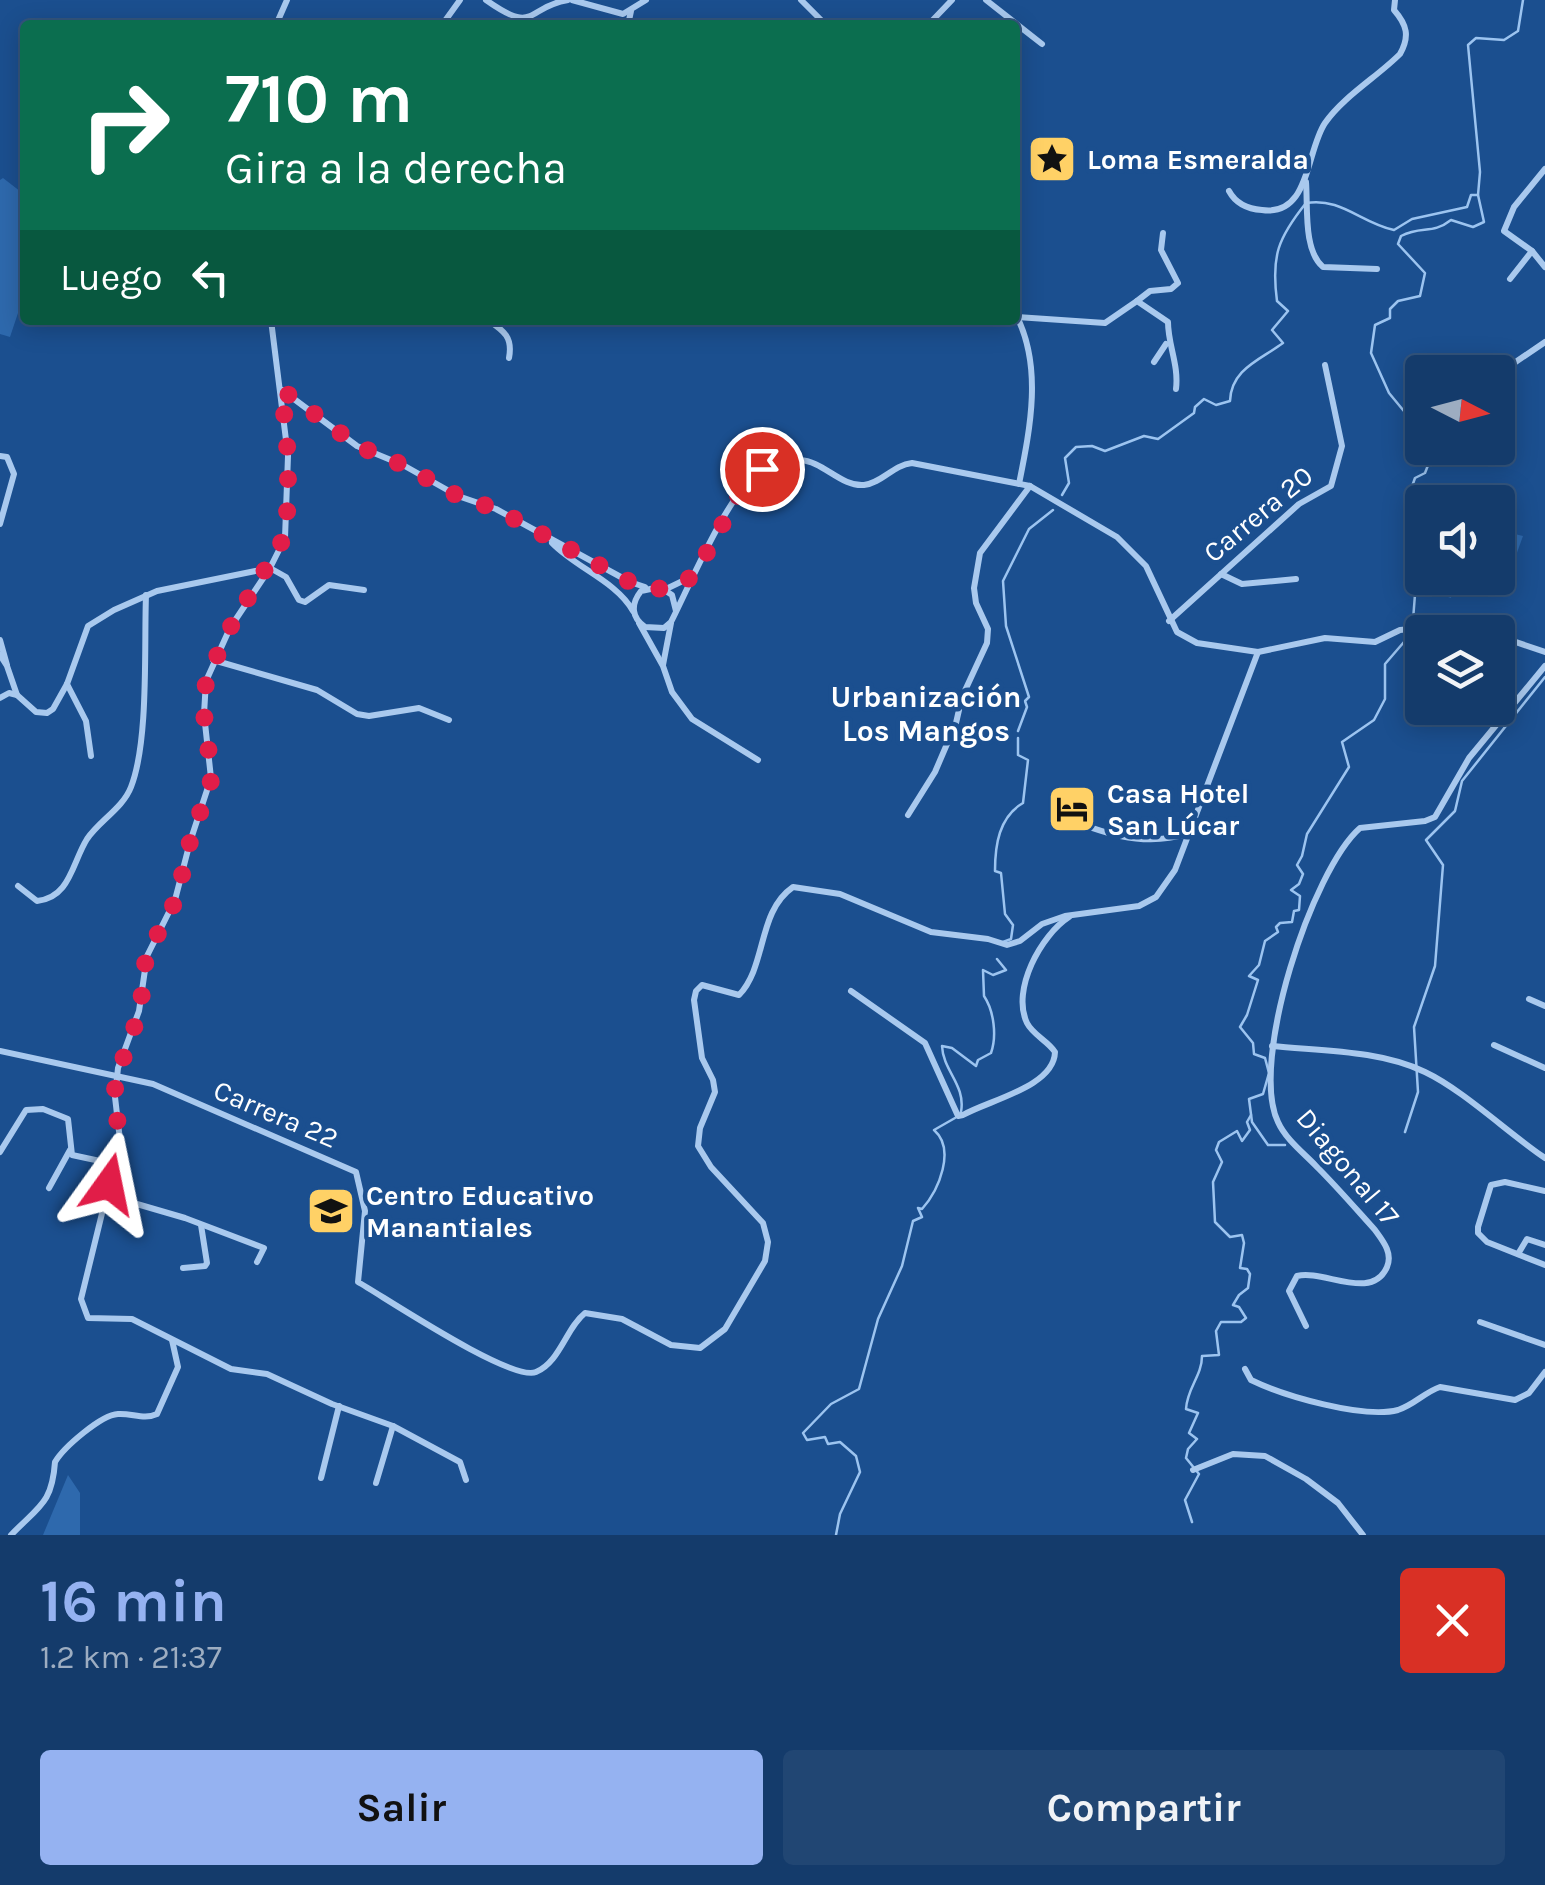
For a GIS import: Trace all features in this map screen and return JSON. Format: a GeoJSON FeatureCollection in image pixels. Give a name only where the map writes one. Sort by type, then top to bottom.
{"type":"FeatureCollection","features":[{"type":"Feature","properties":{"kind":"street"},"geometry":{"type":"LineString","coordinates":[[486,0],[510,16],[521,18],[570,0],[616,14],[631,11],[646,0]]}},
{"type":"Feature","properties":{"kind":"street"},"geometry":{"type":"LineString","coordinates":[[801,0],[821,20]]}},
{"type":"Feature","properties":{"kind":"street"},"geometry":{"type":"LineString","coordinates":[[933,20],[952,0]]}},
{"type":"Feature","properties":{"kind":"street"},"geometry":{"type":"LineString","coordinates":[[986,0],[1011,20]]}},
{"type":"Feature","properties":{"kind":"street"},"geometry":{"type":"LineString","coordinates":[[1377,269],[1318,264],[1312,252],[1306,181],[1312,152],[1325,124],[1391,63],[1406,42],[1406,26],[1394,10],[1395,0]]}},
{"type":"Feature","properties":{"kind":"street"},"geometry":{"type":"LineString","coordinates":[[629,20],[631,11]]}},
{"type":"Feature","properties":{"kind":"street"},"geometry":{"type":"LineString","coordinates":[[1020,27],[1042,44]]}},
{"type":"Feature","properties":{"kind":"street"},"geometry":{"type":"LineString","coordinates":[[1545,169],[1504,224],[1508,236],[1532,251],[1545,266]]}},
{"type":"Feature","properties":{"kind":"street"},"geometry":{"type":"LineString","coordinates":[[1230,191],[1242,205],[1270,211],[1288,204],[1306,181]]}},
{"type":"Feature","properties":{"kind":"street"},"geometry":{"type":"LineString","coordinates":[[1020,315],[1105,323],[1150,291],[1171,289],[1178,283],[1161,250],[1163,232]]}},
{"type":"Feature","properties":{"kind":"street"},"geometry":{"type":"LineString","coordinates":[[1510,279],[1532,251]]}},
{"type":"Feature","properties":{"kind":"street"},"geometry":{"type":"LineString","coordinates":[[1137,301],[1166,319],[1167,342],[1178,374],[1176,389]]}},
{"type":"Feature","properties":{"kind":"street"},"geometry":{"type":"LineString","coordinates":[[272,325],[288,456],[287,523],[270,568],[213,660],[206,680],[204,714],[211,764],[208,794],[190,842],[176,900],[146,956],[140,1011],[114,1096],[120,1140],[81,1299],[88,1318],[132,1319],[231,1368],[267,1374],[393,1426],[460,1462],[466,1480]]}},
{"type":"Feature","properties":{"kind":"street"},"geometry":{"type":"LineString","coordinates":[[495,325],[508,335],[510,358]]}},
{"type":"Feature","properties":{"kind":"street"},"geometry":{"type":"LineString","coordinates":[[1019,325],[1030,356],[1031,381],[1029,432],[1019,484]]}},
{"type":"Feature","properties":{"kind":"street"},"geometry":{"type":"LineString","coordinates":[[1154,362],[1167,342]]}},
{"type":"Feature","properties":{"kind":"street"},"geometry":{"type":"LineString","coordinates":[[1515,362],[1545,342]]}},
{"type":"Feature","properties":{"kind":"street","name":"Carrera 20"},"geometry":{"type":"LineString","coordinates":[[1170,621],[1300,504],[1323,493],[1335,477],[1342,446],[1324,366]]}},
{"type":"Feature","properties":{"kind":"street"},"geometry":{"type":"LineString","coordinates":[[282,390],[358,446],[403,465],[458,496],[496,509],[646,588],[666,590],[694,576]]}},
{"type":"Feature","properties":{"kind":"street"},"geometry":{"type":"LineString","coordinates":[[0,456],[8,457],[14,474],[0,524]]}},
{"type":"Feature","properties":{"kind":"street"},"geometry":{"type":"LineString","coordinates":[[663,666],[671,622],[694,576],[750,480],[762,469],[780,462],[810,461],[858,485],[872,483],[896,466],[912,462],[1030,486],[1130,547],[1146,566],[1177,632],[1197,643],[1258,652],[1325,638],[1365,644],[1405,629]]}},
{"type":"Feature","properties":{"kind":"street"},"geometry":{"type":"LineString","coordinates":[[908,816],[935,772],[987,643],[988,629],[974,596],[977,562],[1030,486]]}},
{"type":"Feature","properties":{"kind":"street"},"geometry":{"type":"LineString","coordinates":[[548,538],[570,561],[623,596],[663,666],[672,692],[692,719],[758,760]]}},
{"type":"Feature","properties":{"kind":"street"},"geometry":{"type":"LineString","coordinates":[[0,698],[9,693],[17,695],[36,712],[46,713],[68,684],[88,626],[146,595],[270,568],[286,577],[299,600],[305,602],[329,584],[364,590]]}},
{"type":"Feature","properties":{"kind":"street"},"geometry":{"type":"LineString","coordinates":[[1221,574],[1242,584],[1296,579]]}},
{"type":"Feature","properties":{"kind":"street"},"geometry":{"type":"LineString","coordinates":[[633,611],[636,597],[646,588]]}},
{"type":"Feature","properties":{"kind":"street"},"geometry":{"type":"LineString","coordinates":[[666,590],[672,595],[676,611]]}},
{"type":"Feature","properties":{"kind":"street"},"geometry":{"type":"LineString","coordinates":[[18,886],[37,902],[53,898],[68,882],[87,839],[130,790],[140,742],[146,595]]}},
{"type":"Feature","properties":{"kind":"street"},"geometry":{"type":"LineString","coordinates":[[638,622],[654,630],[671,622]]}},
{"type":"Feature","properties":{"kind":"street"},"geometry":{"type":"LineString","coordinates":[[0,640],[17,695]]}},
{"type":"Feature","properties":{"kind":"street"},"geometry":{"type":"LineString","coordinates":[[1515,642],[1545,652]]}},
{"type":"Feature","properties":{"kind":"street"},"geometry":{"type":"LineString","coordinates":[[851,991],[925,1043],[936,1074],[961,1116],[1038,1081],[1052,1067],[1055,1052],[1028,1026],[1023,988],[1044,940],[1075,914],[1139,906],[1156,897],[1175,870],[1258,652]]}},
{"type":"Feature","properties":{"kind":"street"},"geometry":{"type":"LineString","coordinates":[[0,655],[8,666]]}},
{"type":"Feature","properties":{"kind":"street"},"geometry":{"type":"LineString","coordinates":[[213,660],[316,690],[357,714],[369,716],[420,708],[449,720]]}},
{"type":"Feature","properties":{"kind":"street","name":"Diagonal 17"},"geometry":{"type":"LineString","coordinates":[[1306,1326],[1290,1300],[1289,1291],[1297,1276],[1308,1274],[1367,1283],[1386,1269],[1389,1258],[1386,1245],[1375,1230],[1278,1122],[1272,1103],[1272,1046],[1284,992],[1313,901],[1354,834],[1369,824],[1401,824],[1435,817],[1469,758],[1545,666]]}},
{"type":"Feature","properties":{"kind":"street"},"geometry":{"type":"LineString","coordinates":[[68,684],[86,721],[92,756]]}},
{"type":"Feature","properties":{"kind":"street"},"geometry":{"type":"LineString","coordinates":[[1056,814],[1138,840],[1189,834]]}},
{"type":"Feature","properties":{"kind":"street","name":"Carrera 22"},"geometry":{"type":"LineString","coordinates":[[0,1050],[153,1084],[356,1172],[365,1212],[358,1282],[434,1330],[528,1374],[547,1364],[575,1320],[586,1313],[622,1318],[671,1344],[692,1350],[716,1339],[765,1261],[768,1242],[762,1223],[698,1146],[700,1128],[714,1092],[713,1080],[702,1058],[694,1000],[702,985],[710,984],[739,995],[748,986],[766,926],[777,904],[793,887],[840,894],[931,932],[1007,945],[1020,941],[1042,924],[1075,914]]}},
{"type":"Feature","properties":{"kind":"street"},"geometry":{"type":"LineString","coordinates":[[1529,999],[1545,1006]]}},
{"type":"Feature","properties":{"kind":"street"},"geometry":{"type":"LineString","coordinates":[[1494,1045],[1545,1068]]}},
{"type":"Feature","properties":{"kind":"street"},"geometry":{"type":"LineString","coordinates":[[1272,1046],[1377,1058],[1414,1067],[1449,1087],[1545,1158]]}},
{"type":"Feature","properties":{"kind":"street"},"geometry":{"type":"LineString","coordinates":[[0,1152],[30,1108],[43,1109],[68,1118],[70,1150],[75,1157],[114,1164]]}},
{"type":"Feature","properties":{"kind":"street"},"geometry":{"type":"LineString","coordinates":[[49,1188],[70,1150]]}},
{"type":"Feature","properties":{"kind":"street"},"geometry":{"type":"LineString","coordinates":[[1545,1191],[1498,1182],[1486,1194],[1478,1233],[1487,1242],[1545,1265]]}},
{"type":"Feature","properties":{"kind":"street"},"geometry":{"type":"LineString","coordinates":[[106,1195],[264,1248],[257,1262]]}},
{"type":"Feature","properties":{"kind":"street"},"geometry":{"type":"LineString","coordinates":[[182,1268],[205,1266],[200,1224]]}},
{"type":"Feature","properties":{"kind":"street"},"geometry":{"type":"LineString","coordinates":[[1518,1254],[1527,1240],[1545,1245]]}},
{"type":"Feature","properties":{"kind":"street"},"geometry":{"type":"LineString","coordinates":[[1480,1322],[1545,1346]]}},
{"type":"Feature","properties":{"kind":"street"},"geometry":{"type":"LineString","coordinates":[[11,1535],[45,1503],[53,1490],[55,1462],[85,1432],[112,1414],[157,1414],[178,1368],[172,1340]]}},
{"type":"Feature","properties":{"kind":"street"},"geometry":{"type":"LineString","coordinates":[[1245,1369],[1251,1380],[1274,1390],[1381,1413],[1406,1407],[1440,1387],[1515,1400],[1528,1393],[1545,1372]]}},
{"type":"Feature","properties":{"kind":"street"},"geometry":{"type":"LineString","coordinates":[[321,1478],[340,1406]]}},
{"type":"Feature","properties":{"kind":"street"},"geometry":{"type":"LineString","coordinates":[[376,1483],[393,1426]]}},
{"type":"Feature","properties":{"kind":"street"},"geometry":{"type":"LineString","coordinates":[[1193,1470],[1233,1454],[1265,1456],[1338,1503],[1363,1535]]}},
{"type":"Feature","properties":{"kind":"shaded area"},"geometry":{"type":"Polygon","coordinates":[[[3,178],[20,191],[20,307],[10,337],[0,334],[3,178]]]}},
{"type":"Feature","properties":{"kind":"shaded area"},"geometry":{"type":"Polygon","coordinates":[[[1515,534],[1523,536],[1515,558],[1515,534]]]}},
{"type":"Feature","properties":{"kind":"shaded area"},"geometry":{"type":"Polygon","coordinates":[[[68,1475],[80,1493],[80,1535],[43,1535],[68,1475]]]}},
{"type":"Feature","properties":{"kind":"waterway"},"geometry":{"type":"LineString","coordinates":[[1405,412],[1389,393],[1371,353],[1375,325],[1390,318],[1390,309],[1398,301],[1420,296],[1425,273],[1398,244],[1401,236],[1451,220],[1473,227],[1484,222],[1478,195],[1480,172],[1468,45],[1476,38],[1504,40],[1518,31],[1523,0]]}},
{"type":"Feature","properties":{"kind":"waterway"},"geometry":{"type":"LineString","coordinates":[[1062,495],[1069,483],[1065,458],[1076,447],[1092,446],[1105,451],[1144,436],[1158,439],[1194,413],[1204,399],[1216,405],[1230,401],[1241,373],[1283,343],[1272,330],[1288,311],[1277,301],[1276,259],[1283,238],[1306,203],[1341,207],[1394,230],[1412,219],[1467,207],[1471,195],[1478,195]]}},
{"type":"Feature","properties":{"kind":"waterway"},"geometry":{"type":"LineString","coordinates":[[1413,615],[1420,531],[1408,498],[1415,478],[1425,473],[1428,465]]}},
{"type":"Feature","properties":{"kind":"waterway"},"geometry":{"type":"LineString","coordinates":[[1018,731],[1029,697],[1006,626],[1003,581],[1029,529],[1053,510]]}},
{"type":"Feature","properties":{"kind":"waterway"},"geometry":{"type":"LineString","coordinates":[[1285,1145],[1268,1145],[1252,1122],[1249,1099],[1263,1094],[1269,1073],[1265,1058],[1254,1054],[1253,1043],[1240,1027],[1258,980],[1249,976],[1259,965],[1265,941],[1278,932],[1276,927],[1280,923],[1292,922],[1294,911],[1299,910],[1300,896],[1291,890],[1303,874],[1297,865],[1307,834],[1349,767],[1342,742],[1374,720],[1385,699],[1385,664],[1405,641]]}},
{"type":"Feature","properties":{"kind":"waterway"},"geometry":{"type":"LineString","coordinates":[[1405,1132],[1418,1092],[1414,1027],[1435,966],[1443,865],[1426,840],[1455,811],[1462,781],[1545,677]]}},
{"type":"Feature","properties":{"kind":"waterway"},"geometry":{"type":"LineString","coordinates":[[1003,942],[1011,939],[1013,925],[1005,914],[1001,873],[995,871],[995,861],[1004,824],[1023,803],[1028,760],[1018,755],[1018,738]]}},
{"type":"Feature","properties":{"kind":"waterway"},"geometry":{"type":"LineString","coordinates":[[961,1112],[960,1094],[942,1046],[952,1048],[976,1066],[978,1060],[991,1053],[994,1024],[984,996],[983,970],[993,975],[1006,970],[997,959]]}},
{"type":"Feature","properties":{"kind":"waterway"},"geometry":{"type":"LineString","coordinates":[[1192,1522],[1185,1500],[1199,1474],[1186,1458],[1197,1439],[1189,1433],[1198,1413],[1186,1409],[1187,1402],[1202,1356],[1219,1355],[1216,1331],[1221,1322],[1241,1322],[1246,1318],[1233,1305],[1248,1288],[1250,1274],[1240,1268],[1242,1235],[1230,1237],[1215,1222],[1213,1182],[1222,1162],[1216,1150],[1219,1142],[1237,1131],[1242,1141],[1250,1130],[1247,1122],[1251,1115]]}},
{"type":"Feature","properties":{"kind":"waterway"},"geometry":{"type":"LineString","coordinates":[[836,1535],[840,1514],[860,1472],[856,1456],[840,1442],[828,1444],[825,1437],[807,1440],[803,1433],[831,1404],[859,1389],[878,1319],[902,1266],[913,1221],[922,1217],[918,1208],[922,1209],[928,1201],[943,1170],[944,1148],[934,1130],[955,1118]]}},
{"type":"Feature","properties":{"kind":"place","name":"Loma Esmeralda"},"geometry":{"type":"Point","coordinates":[1052,159]}},
{"type":"Feature","properties":{"kind":"place","name":"Casa Hotel San Lúcar"},"geometry":{"type":"Point","coordinates":[1072,809]}},
{"type":"Feature","properties":{"kind":"place","name":"Centro Educativo Manantiales"},"geometry":{"type":"Point","coordinates":[331,1211]}},
{"type":"Feature","properties":{"kind":"district","name":"Urbanización Los Mangos"},"geometry":{"type":"Point","coordinates":[926,714]}},
{"type":"Feature","properties":{"kind":"route"},"geometry":{"type":"LineString","coordinates":[[109,1184],[120,1140],[114,1096],[117,1076],[140,1011],[146,956],[176,900],[212,778],[204,714],[206,680],[230,628],[270,568],[284,538],[288,456],[282,390],[358,446],[390,458],[458,496],[496,509],[646,588],[666,590],[694,576],[738,496],[762,469]]}}]}
